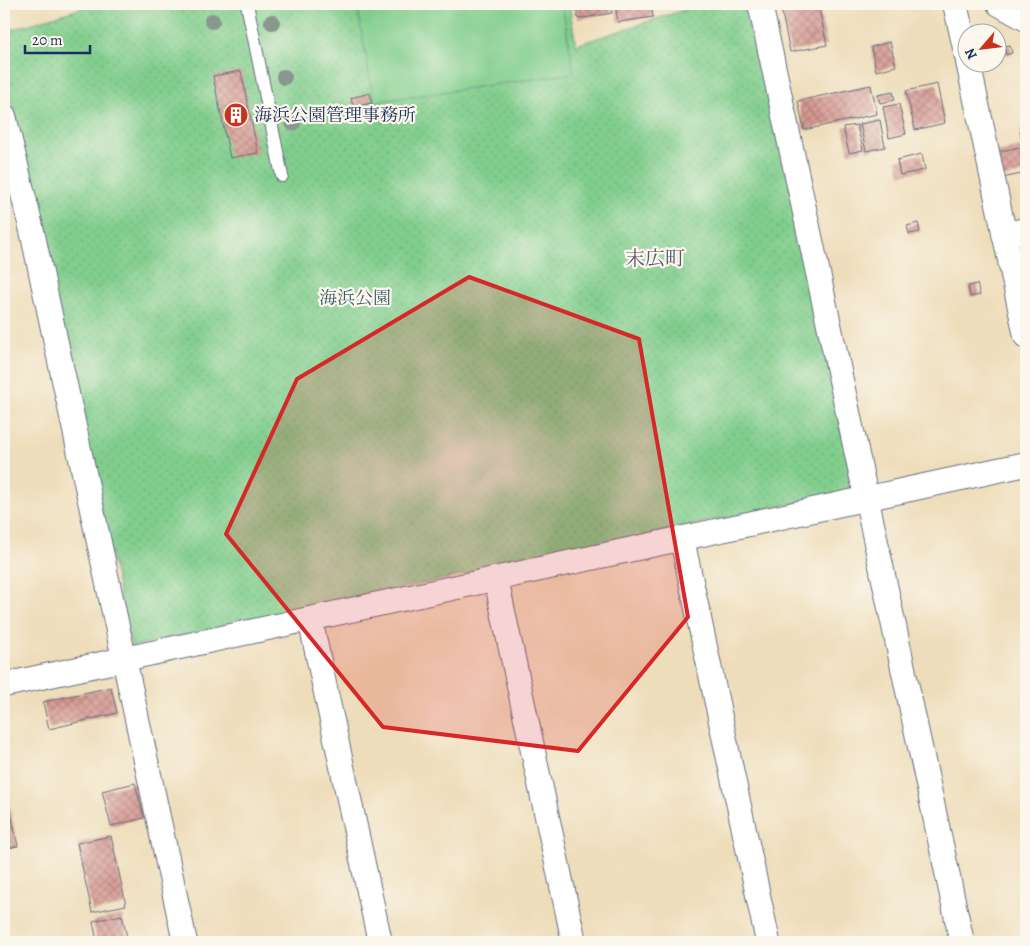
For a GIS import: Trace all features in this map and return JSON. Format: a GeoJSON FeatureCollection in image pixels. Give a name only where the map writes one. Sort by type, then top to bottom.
{"type":"FeatureCollection","features":[{"type":"Feature","properties":{"kind":"street"},"geometry":{"type":"LineString","coordinates":[[760,4],[962,942]]}},
{"type":"Feature","properties":{"kind":"street"},"geometry":{"type":"LineString","coordinates":[[955,4],[959,22]]}},
{"type":"Feature","properties":{"kind":"street"},"geometry":{"type":"LineString","coordinates":[[971,72],[1015,232],[1026,336]]}},
{"type":"Feature","properties":{"kind":"street"},"geometry":{"type":"LineString","coordinates":[[4,116],[32,231],[186,942]]}},
{"type":"Feature","properties":{"kind":"street"},"geometry":{"type":"LineString","coordinates":[[4,685],[1026,464]]}},
{"type":"Feature","properties":{"kind":"street"},"geometry":{"type":"LineString","coordinates":[[682,538],[768,942]]}},
{"type":"Feature","properties":{"kind":"street"},"geometry":{"type":"LineString","coordinates":[[496,579],[574,942]]}},
{"type":"Feature","properties":{"kind":"street"},"geometry":{"type":"LineString","coordinates":[[310,619],[380,942]]}},
{"type":"Feature","properties":{"kind":"lane"},"geometry":{"type":"LineString","coordinates":[[248,4],[282,176]]}},
{"type":"Feature","properties":{"kind":"highlighted area"},"geometry":{"type":"Polygon","coordinates":[[[469,277],[639,339],[688,617],[578,751],[383,727],[226,534],[297,379],[469,277]]]}},
{"type":"Feature","properties":{"kind":"green space","name":"海浜公園"},"geometry":{"type":"Polygon","coordinates":[[[95,4],[569,4],[576,45],[702,4],[751,4],[854,490],[131,647],[4,68],[4,32],[95,4]]]}},
{"type":"Feature","properties":{"kind":"green space"},"geometry":{"type":"Polygon","coordinates":[[[357,4],[562,4],[574,73],[374,102],[357,4]]]}},
{"type":"Feature","properties":{"kind":"building"},"geometry":{"type":"Polygon","coordinates":[[[576,4],[610,4],[612,13],[578,19],[576,4]]]}},
{"type":"Feature","properties":{"kind":"building"},"geometry":{"type":"Polygon","coordinates":[[[615,4],[651,4],[653,17],[618,22],[615,4]]]}},
{"type":"Feature","properties":{"kind":"building"},"geometry":{"type":"Polygon","coordinates":[[[780,4],[818,4],[827,45],[790,52],[780,4]]]}},
{"type":"Feature","properties":{"kind":"building"},"geometry":{"type":"Polygon","coordinates":[[[890,42],[896,66],[876,71],[871,47],[890,42]]]}},
{"type":"Feature","properties":{"kind":"building"},"geometry":{"type":"Polygon","coordinates":[[[1008,45],[1010,45],[1012,53],[1008,54],[1008,45]]]}},
{"type":"Feature","properties":{"kind":"building","name":"海浜公園管理事務所"},"geometry":{"type":"Polygon","coordinates":[[[241,71],[258,153],[230,158],[213,76],[241,71]]]}},
{"type":"Feature","properties":{"kind":"building"},"geometry":{"type":"Polygon","coordinates":[[[937,84],[945,123],[915,130],[906,91],[937,84]]]}},
{"type":"Feature","properties":{"kind":"building"},"geometry":{"type":"Polygon","coordinates":[[[871,85],[877,114],[804,130],[798,101],[871,85]]]}},
{"type":"Feature","properties":{"kind":"building"},"geometry":{"type":"Polygon","coordinates":[[[893,92],[895,100],[880,103],[878,95],[893,92]]]}},
{"type":"Feature","properties":{"kind":"building"},"geometry":{"type":"Polygon","coordinates":[[[370,93],[372,103],[353,107],[351,98],[370,93]]]}},
{"type":"Feature","properties":{"kind":"building"},"geometry":{"type":"Polygon","coordinates":[[[899,104],[906,134],[889,138],[883,107],[899,104]]]}},
{"type":"Feature","properties":{"kind":"building"},"geometry":{"type":"Polygon","coordinates":[[[880,120],[885,147],[866,151],[860,124],[880,120]]]}},
{"type":"Feature","properties":{"kind":"building"},"geometry":{"type":"Polygon","coordinates":[[[857,125],[863,150],[849,153],[843,127],[857,125]]]}},
{"type":"Feature","properties":{"kind":"building"},"geometry":{"type":"Polygon","coordinates":[[[1026,130],[1026,143],[1022,144],[1020,131],[1026,130]]]}},
{"type":"Feature","properties":{"kind":"building"},"geometry":{"type":"Polygon","coordinates":[[[1020,147],[1026,173],[1002,178],[996,152],[1020,147]]]}},
{"type":"Feature","properties":{"kind":"building"},"geometry":{"type":"Polygon","coordinates":[[[922,154],[925,170],[900,175],[897,160],[922,154]]]}},
{"type":"Feature","properties":{"kind":"building"},"geometry":{"type":"Polygon","coordinates":[[[918,223],[920,232],[909,234],[907,226],[918,223]]]}},
{"type":"Feature","properties":{"kind":"building"},"geometry":{"type":"Polygon","coordinates":[[[977,284],[980,295],[970,297],[968,286],[977,284]]]}},
{"type":"Feature","properties":{"kind":"building"},"geometry":{"type":"Polygon","coordinates":[[[111,687],[117,713],[49,729],[43,702],[111,687]]]}},
{"type":"Feature","properties":{"kind":"building"},"geometry":{"type":"Polygon","coordinates":[[[135,783],[144,818],[111,826],[102,791],[135,783]]]}},
{"type":"Feature","properties":{"kind":"building"},"geometry":{"type":"Polygon","coordinates":[[[4,796],[7,796],[18,846],[4,849],[4,796]]]}},
{"type":"Feature","properties":{"kind":"building"},"geometry":{"type":"Polygon","coordinates":[[[111,836],[126,905],[92,912],[77,843],[111,836]]]}},
{"type":"Feature","properties":{"kind":"building"},"geometry":{"type":"Polygon","coordinates":[[[122,915],[128,942],[97,942],[93,921],[122,915]]]}},
{"type":"Feature","properties":{"kind":"place","name":"海浜公園管理事務所"},"geometry":{"type":"Point","coordinates":[236,115]}},
{"type":"Feature","properties":{"kind":"district","name":"末広町"},"geometry":{"type":"Point","coordinates":[655,258]}}]}
